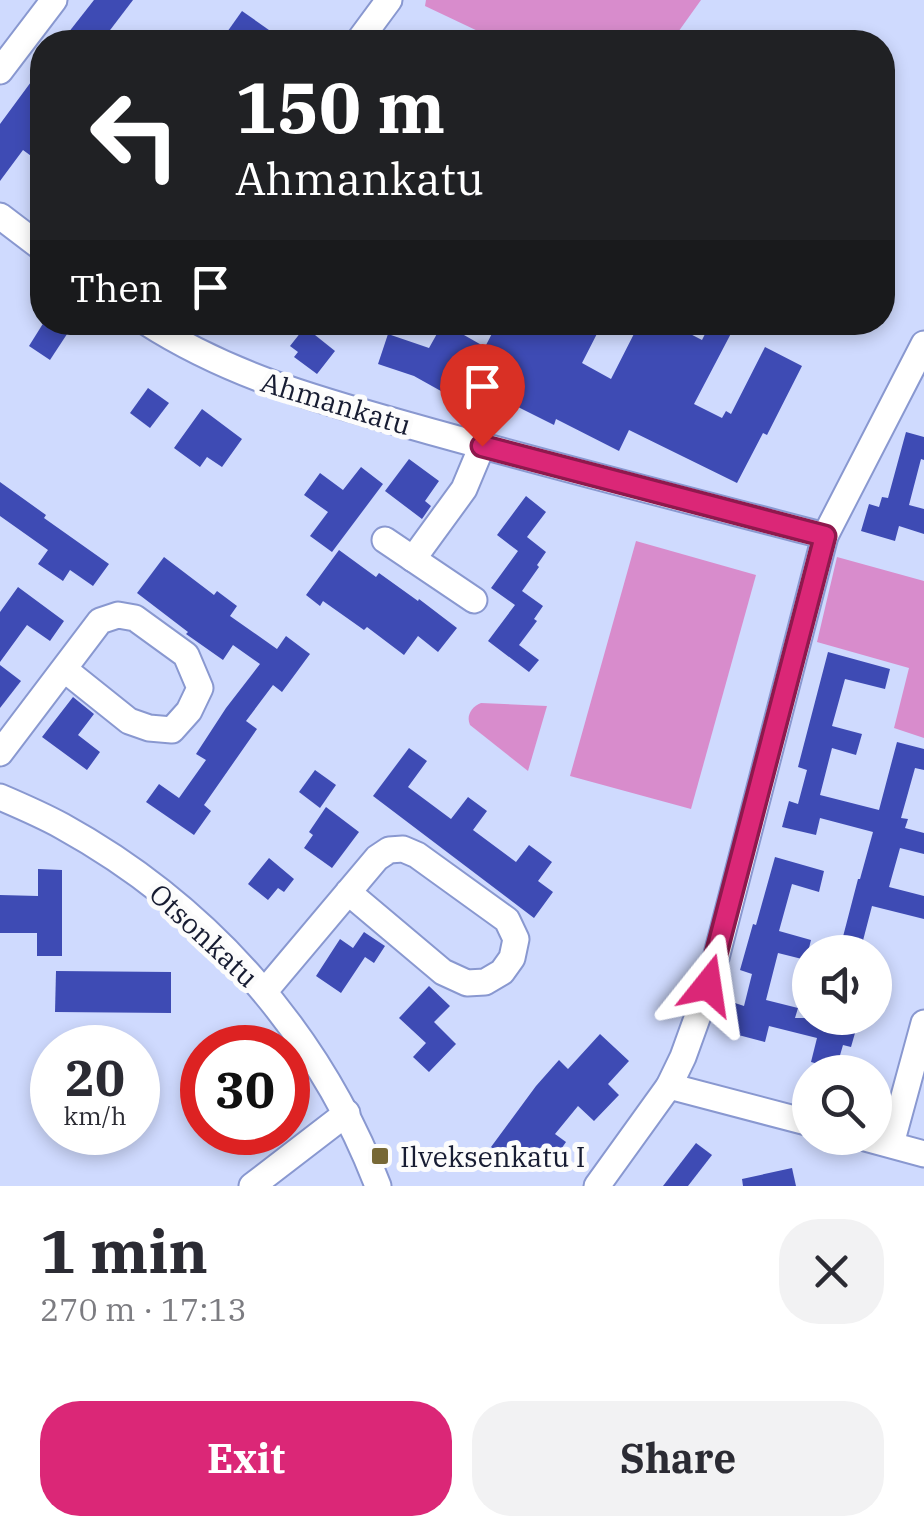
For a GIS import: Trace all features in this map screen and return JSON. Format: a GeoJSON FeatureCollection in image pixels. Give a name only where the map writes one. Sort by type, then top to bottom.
{"type":"FeatureCollection","features":[{"type":"Feature","properties":{"kind":"street"},"geometry":{"type":"LineString","coordinates":[[31,30],[54,0]]}},
{"type":"Feature","properties":{"kind":"street"},"geometry":{"type":"LineString","coordinates":[[367,30],[389,0]]}},
{"type":"Feature","properties":{"kind":"street"},"geometry":{"type":"LineString","coordinates":[[0,71],[30,32]]}},
{"type":"Feature","properties":{"kind":"street"},"geometry":{"type":"LineString","coordinates":[[0,216],[30,239]]}},
{"type":"Feature","properties":{"kind":"street","name":"Ahmankatu"},"geometry":{"type":"LineString","coordinates":[[169,335],[256,379],[318,400],[825,536]]}},
{"type":"Feature","properties":{"kind":"street"},"geometry":{"type":"LineString","coordinates":[[597,1186],[669,1086],[683,1057],[708,985],[825,536],[924,344]]}},
{"type":"Feature","properties":{"kind":"street"},"geometry":{"type":"LineString","coordinates":[[413,559],[464,489],[482,446]]}},
{"type":"Feature","properties":{"kind":"street"},"geometry":{"type":"LineString","coordinates":[[385,540],[474,600]]}},
{"type":"Feature","properties":{"kind":"street"},"geometry":{"type":"LineString","coordinates":[[0,753],[64,668],[100,621],[118,615],[135,618],[186,654],[200,688],[189,712],[172,730],[149,728],[130,721],[64,668]]}},
{"type":"Feature","properties":{"kind":"street","name":"Otsonkatu"},"geometry":{"type":"LineString","coordinates":[[0,796],[92,844],[155,887],[217,940],[266,992],[329,1081],[378,1186]]}},
{"type":"Feature","properties":{"kind":"street"},"geometry":{"type":"LineString","coordinates":[[266,992],[348,892],[376,858],[389,850],[417,854],[507,920],[516,939],[512,958],[502,972],[485,982],[466,983],[443,972],[348,892]]}},
{"type":"Feature","properties":{"kind":"street"},"geometry":{"type":"LineString","coordinates":[[892,1140],[924,1023]]}},
{"type":"Feature","properties":{"kind":"street"},"geometry":{"type":"LineString","coordinates":[[669,1086],[792,1118]]}},
{"type":"Feature","properties":{"kind":"street"},"geometry":{"type":"LineString","coordinates":[[252,1186],[347,1113]]}},
{"type":"Feature","properties":{"kind":"street"},"geometry":{"type":"LineString","coordinates":[[892,1144],[924,1154]]}},
{"type":"Feature","properties":{"kind":"shaded area"},"geometry":{"type":"Polygon","coordinates":[[[426,0],[701,0],[680,30],[476,30],[425,6],[426,0]]]}},
{"type":"Feature","properties":{"kind":"shaded area"},"geometry":{"type":"Polygon","coordinates":[[[636,541],[756,575],[691,809],[570,776],[636,541]]]}},
{"type":"Feature","properties":{"kind":"shaded area"},"geometry":{"type":"Polygon","coordinates":[[[837,557],[924,581],[924,738],[894,728],[909,668],[817,642],[837,557]]]}},
{"type":"Feature","properties":{"kind":"shaded area"},"geometry":{"type":"Polygon","coordinates":[[[481,703],[547,706],[528,771],[470,725],[470,712],[481,703]]]}},
{"type":"Feature","properties":{"kind":"building"},"geometry":{"type":"Polygon","coordinates":[[[94,0],[133,0],[110,30],[70,30],[94,0]]]}},
{"type":"Feature","properties":{"kind":"building"},"geometry":{"type":"Polygon","coordinates":[[[242,11],[269,30],[229,30],[242,11]]]}},
{"type":"Feature","properties":{"kind":"building"},"geometry":{"type":"Polygon","coordinates":[[[30,83],[30,155],[23,150],[0,181],[0,124],[30,83]]]}},
{"type":"Feature","properties":{"kind":"building"},"geometry":{"type":"Polygon","coordinates":[[[36,335],[66,335],[50,360],[29,346],[36,335]]]}},
{"type":"Feature","properties":{"kind":"building"},"geometry":{"type":"Polygon","coordinates":[[[299,335],[315,335],[335,351],[317,374],[294,357],[298,352],[290,346],[299,335]]]}},
{"type":"Feature","properties":{"kind":"building"},"geometry":{"type":"Polygon","coordinates":[[[388,335],[429,348],[436,335],[464,335],[485,347],[491,335],[596,335],[582,363],[611,379],[633,335],[692,335],[702,340],[704,335],[730,335],[694,404],[722,418],[726,411],[731,414],[765,347],[802,366],[737,483],[629,430],[619,451],[556,419],[554,425],[506,401],[491,430],[452,409],[457,400],[414,376],[378,364],[388,335]]]}},
{"type":"Feature","properties":{"kind":"building"},"geometry":{"type":"Polygon","coordinates":[[[148,388],[169,403],[150,428],[130,413],[148,388]]]}},
{"type":"Feature","properties":{"kind":"building"},"geometry":{"type":"Polygon","coordinates":[[[202,409],[242,439],[222,467],[207,457],[200,467],[174,448],[202,409]]]}},
{"type":"Feature","properties":{"kind":"building"},"geometry":{"type":"Polygon","coordinates":[[[906,432],[924,437],[924,460],[921,459],[909,505],[924,509],[924,534],[899,526],[895,541],[861,531],[869,504],[879,507],[882,497],[888,498],[906,432]]]}},
{"type":"Feature","properties":{"kind":"building"},"geometry":{"type":"Polygon","coordinates":[[[409,459],[439,481],[425,501],[431,506],[422,519],[385,491],[409,459]]]}},
{"type":"Feature","properties":{"kind":"building"},"geometry":{"type":"Polygon","coordinates":[[[361,467],[383,484],[332,552],[310,536],[328,512],[304,495],[320,473],[343,490],[361,467]]]}},
{"type":"Feature","properties":{"kind":"building"},"geometry":{"type":"Polygon","coordinates":[[[0,482],[109,564],[93,586],[70,570],[63,581],[38,564],[48,550],[0,516],[0,482]]]}},
{"type":"Feature","properties":{"kind":"building"},"geometry":{"type":"Polygon","coordinates":[[[526,496],[546,512],[527,537],[546,552],[522,591],[543,606],[519,645],[539,660],[529,672],[488,641],[515,605],[491,588],[518,551],[497,535],[526,496]]]}},
{"type":"Feature","properties":{"kind":"building"},"geometry":{"type":"Polygon","coordinates":[[[339,550],[376,577],[379,573],[419,599],[457,628],[438,652],[418,636],[404,655],[367,627],[364,630],[323,601],[320,606],[306,595],[339,550]]]}},
{"type":"Feature","properties":{"kind":"building"},"geometry":{"type":"Polygon","coordinates":[[[164,557],[214,595],[217,591],[237,606],[230,616],[277,649],[286,636],[310,654],[282,692],[273,685],[246,721],[257,729],[204,805],[211,811],[194,835],[146,802],[159,784],[179,798],[206,760],[196,754],[260,664],[233,645],[223,660],[137,593],[164,557]]]}},
{"type":"Feature","properties":{"kind":"building"},"geometry":{"type":"Polygon","coordinates":[[[18,587],[64,621],[50,641],[27,625],[0,662],[0,612],[18,587]]]}},
{"type":"Feature","properties":{"kind":"building"},"geometry":{"type":"Polygon","coordinates":[[[828,652],[890,669],[885,689],[845,679],[832,726],[862,734],[856,755],[832,748],[820,795],[879,810],[897,742],[924,749],[924,770],[915,768],[901,818],[908,819],[905,828],[924,833],[924,854],[900,848],[889,887],[924,896],[924,919],[872,906],[864,935],[843,935],[873,832],[820,818],[816,835],[782,827],[789,801],[798,804],[807,770],[798,767],[828,652]]]}},
{"type":"Feature","properties":{"kind":"building"},"geometry":{"type":"Polygon","coordinates":[[[0,665],[21,681],[0,708],[0,665]]]}},
{"type":"Feature","properties":{"kind":"building"},"geometry":{"type":"Polygon","coordinates":[[[73,697],[94,714],[78,735],[100,752],[87,770],[42,737],[73,697]]]}},
{"type":"Feature","properties":{"kind":"building"},"geometry":{"type":"Polygon","coordinates":[[[409,748],[427,761],[408,787],[451,819],[468,797],[487,811],[473,830],[516,862],[529,845],[552,862],[538,881],[553,892],[534,918],[373,796],[409,748]]]}},
{"type":"Feature","properties":{"kind":"building"},"geometry":{"type":"Polygon","coordinates":[[[315,770],[336,785],[320,808],[299,792],[315,770]]]}},
{"type":"Feature","properties":{"kind":"building"},"geometry":{"type":"Polygon","coordinates":[[[326,807],[359,832],[332,868],[304,848],[313,835],[309,832],[326,807]]]}},
{"type":"Feature","properties":{"kind":"building"},"geometry":{"type":"Polygon","coordinates":[[[775,857],[824,871],[819,892],[792,884],[779,931],[793,935],[792,956],[778,953],[766,1000],[792,1006],[792,1032],[769,1026],[765,1042],[727,1032],[735,1003],[744,1006],[752,974],[740,970],[753,924],[756,925],[775,857]]]}},
{"type":"Feature","properties":{"kind":"building"},"geometry":{"type":"Polygon","coordinates":[[[269,858],[294,879],[284,892],[278,888],[268,900],[248,884],[269,858]]]}},
{"type":"Feature","properties":{"kind":"building"},"geometry":{"type":"Polygon","coordinates":[[[38,869],[62,870],[62,956],[37,956],[37,933],[0,933],[0,895],[38,896],[38,869]]]}},
{"type":"Feature","properties":{"kind":"building"},"geometry":{"type":"Polygon","coordinates":[[[364,932],[385,946],[374,963],[365,957],[341,993],[316,976],[340,939],[353,948],[364,932]]]}},
{"type":"Feature","properties":{"kind":"building"},"geometry":{"type":"Polygon","coordinates":[[[56,971],[171,972],[171,1013],[55,1012],[56,971]]]}},
{"type":"Feature","properties":{"kind":"building"},"geometry":{"type":"Polygon","coordinates":[[[429,986],[450,1006],[434,1022],[456,1044],[429,1072],[413,1057],[426,1043],[399,1018],[429,986]]]}},
{"type":"Feature","properties":{"kind":"building"},"geometry":{"type":"Polygon","coordinates":[[[600,1034],[629,1061],[608,1084],[619,1095],[594,1121],[578,1106],[555,1134],[566,1142],[550,1165],[537,1155],[524,1172],[491,1147],[559,1060],[568,1069],[600,1034]]]}},
{"type":"Feature","properties":{"kind":"building"},"geometry":{"type":"Polygon","coordinates":[[[805,1035],[854,1035],[851,1047],[843,1045],[840,1055],[813,1055],[817,1038],[805,1035]]]}},
{"type":"Feature","properties":{"kind":"building"},"geometry":{"type":"Polygon","coordinates":[[[696,1143],[712,1155],[688,1186],[663,1186],[696,1143]]]}},
{"type":"Feature","properties":{"kind":"building"},"geometry":{"type":"Polygon","coordinates":[[[792,1168],[796,1186],[743,1186],[742,1179],[792,1168]]]}},
{"type":"Feature","properties":{"kind":"place","name":"Ilveksenkatu I"},"geometry":{"type":"Point","coordinates":[380,1156]}},
{"type":"Feature","properties":{"kind":"route"},"geometry":{"type":"LineString","coordinates":[[482,446],[825,536],[708,985]]}}]}
